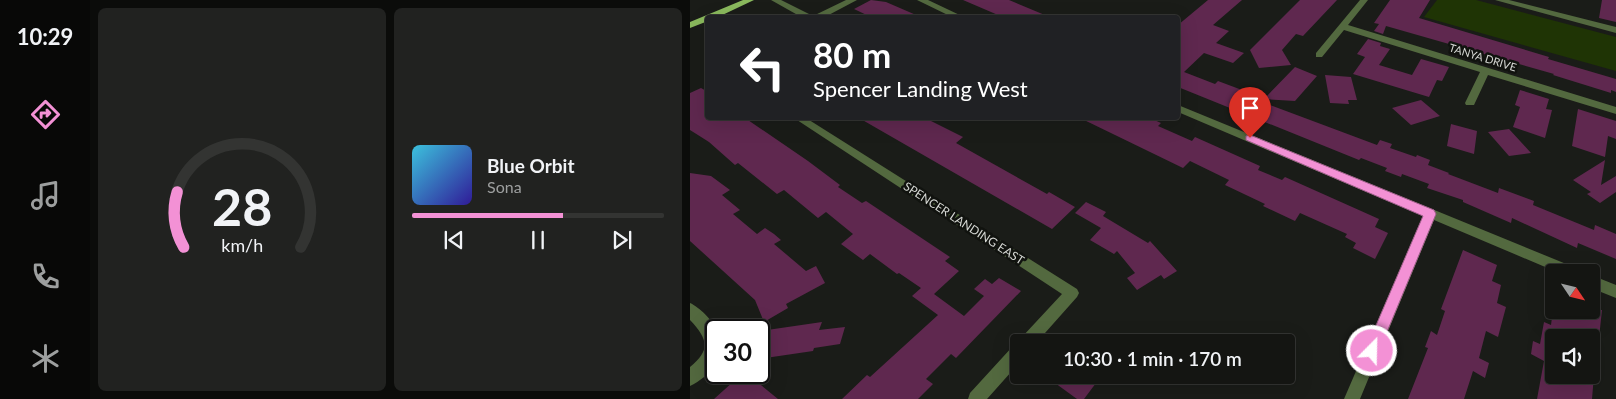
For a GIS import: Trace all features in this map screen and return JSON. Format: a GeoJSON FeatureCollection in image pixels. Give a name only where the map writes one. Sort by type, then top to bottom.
{"type":"FeatureCollection","features":[{"type":"Feature","properties":{"kind":"main road"},"geometry":{"type":"LineString","coordinates":[[715,15],[750,0]]}},
{"type":"Feature","properties":{"kind":"main road"},"geometry":{"type":"LineString","coordinates":[[690,25],[705,19]]}},
{"type":"Feature","properties":{"kind":"street"},"geometry":{"type":"LineString","coordinates":[[775,0],[807,15]]}},
{"type":"Feature","properties":{"kind":"street"},"geometry":{"type":"LineString","coordinates":[[820,15],[853,0]]}},
{"type":"Feature","properties":{"kind":"street"},"geometry":{"type":"LineString","coordinates":[[920,0],[955,15]]}},
{"type":"Feature","properties":{"kind":"street"},"geometry":{"type":"LineString","coordinates":[[1319,55],[1364,0]]}},
{"type":"Feature","properties":{"kind":"street"},"geometry":{"type":"LineString","coordinates":[[1499,0],[1515,2],[1616,30]]}},
{"type":"Feature","properties":{"kind":"street","name":"TANYA DRIVE"},"geometry":{"type":"LineString","coordinates":[[1342,26],[1616,111]]}},
{"type":"Feature","properties":{"kind":"street"},"geometry":{"type":"LineString","coordinates":[[1470,103],[1485,71]]}},
{"type":"Feature","properties":{"kind":"street"},"geometry":{"type":"LineString","coordinates":[[1180,109],[1552,264]]}},
{"type":"Feature","properties":{"kind":"street","name":"SPENCER LANDING EAST"},"geometry":{"type":"LineString","coordinates":[[802,120],[1072,293],[1034,334]]}},
{"type":"Feature","properties":{"kind":"street"},"geometry":{"type":"LineString","coordinates":[[1352,399],[1430,214]]}},
{"type":"Feature","properties":{"kind":"street"},"geometry":{"type":"LineString","coordinates":[[1600,285],[1616,292]]}},
{"type":"Feature","properties":{"kind":"street"},"geometry":{"type":"LineString","coordinates":[[690,310],[711,333],[714,339],[714,347],[705,364],[690,378]]}},
{"type":"Feature","properties":{"kind":"street"},"geometry":{"type":"LineString","coordinates":[[976,399],[1010,362]]}},
{"type":"Feature","properties":{"kind":"green space"},"geometry":{"type":"Polygon","coordinates":[[[1437,0],[1476,0],[1616,37],[1616,71],[1424,17],[1437,0]]]}},
{"type":"Feature","properties":{"kind":"building"},"geometry":{"type":"Polygon","coordinates":[[[871,0],[886,2],[916,15],[867,15],[854,9],[871,0]]]}},
{"type":"Feature","properties":{"kind":"building"},"geometry":{"type":"Polygon","coordinates":[[[963,0],[1009,0],[1045,15],[998,15],[963,0]]]}},
{"type":"Feature","properties":{"kind":"building"},"geometry":{"type":"Polygon","coordinates":[[[1208,0],[1242,0],[1213,25],[1229,31],[1216,43],[1244,53],[1233,63],[1204,53],[1184,72],[1215,84],[1218,81],[1250,93],[1249,97],[1377,145],[1380,140],[1392,144],[1390,148],[1430,160],[1428,165],[1448,174],[1498,193],[1499,188],[1534,201],[1533,205],[1594,230],[1595,225],[1616,234],[1616,259],[1578,243],[1577,248],[1512,218],[1511,223],[1463,202],[1463,200],[1427,188],[1429,184],[1402,174],[1401,177],[1385,171],[1387,168],[1361,158],[1359,160],[1180,88],[1180,23],[1208,0]]]}},
{"type":"Feature","properties":{"kind":"building"},"geometry":{"type":"Polygon","coordinates":[[[1300,0],[1337,0],[1303,36],[1296,34],[1282,50],[1291,65],[1259,68],[1250,50],[1300,0]]]}},
{"type":"Feature","properties":{"kind":"building"},"geometry":{"type":"Polygon","coordinates":[[[1390,0],[1430,0],[1419,18],[1616,79],[1616,92],[1611,90],[1611,93],[1554,74],[1386,26],[1383,34],[1374,31],[1379,24],[1374,23],[1390,0]]]}},
{"type":"Feature","properties":{"kind":"building"},"geometry":{"type":"Polygon","coordinates":[[[1602,0],[1616,0],[1616,22],[1599,18],[1602,0]]]}},
{"type":"Feature","properties":{"kind":"building"},"geometry":{"type":"Polygon","coordinates":[[[1368,39],[1381,43],[1380,46],[1390,49],[1379,65],[1412,75],[1421,59],[1449,67],[1442,81],[1437,80],[1429,97],[1353,74],[1365,57],[1357,54],[1368,39]]]}},
{"type":"Feature","properties":{"kind":"building"},"geometry":{"type":"Polygon","coordinates":[[[1295,67],[1317,76],[1295,101],[1264,99],[1295,67]]]}},
{"type":"Feature","properties":{"kind":"building"},"geometry":{"type":"Polygon","coordinates":[[[1325,75],[1351,77],[1357,100],[1348,100],[1349,104],[1330,103],[1325,75]]]}},
{"type":"Feature","properties":{"kind":"building"},"geometry":{"type":"Polygon","coordinates":[[[701,88],[705,90],[705,120],[748,120],[808,161],[840,185],[838,187],[862,203],[866,201],[950,257],[945,261],[959,271],[934,294],[964,316],[984,296],[974,289],[985,279],[992,284],[999,278],[1021,291],[956,358],[951,354],[926,379],[933,384],[918,399],[842,399],[867,375],[870,377],[938,315],[912,296],[921,288],[899,273],[897,274],[870,254],[863,260],[841,244],[853,234],[826,212],[818,218],[784,190],[777,194],[738,163],[735,165],[709,142],[690,130],[690,93],[701,88]]]}},
{"type":"Feature","properties":{"kind":"building"},"geometry":{"type":"Polygon","coordinates":[[[1520,90],[1549,99],[1546,109],[1552,110],[1545,138],[1513,127],[1520,107],[1515,105],[1520,90]]]}},
{"type":"Feature","properties":{"kind":"building"},"geometry":{"type":"Polygon","coordinates":[[[1421,100],[1440,116],[1411,125],[1392,108],[1421,100]]]}},
{"type":"Feature","properties":{"kind":"building"},"geometry":{"type":"Polygon","coordinates":[[[1578,109],[1616,121],[1616,139],[1608,136],[1605,157],[1572,146],[1578,109]]]}},
{"type":"Feature","properties":{"kind":"building"},"geometry":{"type":"Polygon","coordinates":[[[862,120],[929,120],[963,137],[956,143],[1047,194],[1049,192],[1075,207],[1052,229],[862,120]]]}},
{"type":"Feature","properties":{"kind":"building"},"geometry":{"type":"Polygon","coordinates":[[[1084,120],[1154,120],[1161,123],[1158,126],[1192,141],[1195,137],[1260,166],[1258,170],[1282,180],[1285,177],[1379,219],[1375,227],[1388,233],[1375,259],[1353,248],[1356,243],[1345,237],[1347,234],[1300,213],[1295,221],[1225,185],[1229,180],[1190,161],[1183,168],[1084,120]]]}},
{"type":"Feature","properties":{"kind":"building"},"geometry":{"type":"Polygon","coordinates":[[[1451,124],[1477,131],[1474,154],[1447,146],[1451,124]]]}},
{"type":"Feature","properties":{"kind":"building"},"geometry":{"type":"Polygon","coordinates":[[[1509,129],[1531,153],[1509,156],[1488,132],[1509,129]]]}},
{"type":"Feature","properties":{"kind":"building"},"geometry":{"type":"Polygon","coordinates":[[[1605,160],[1601,185],[1616,176],[1616,192],[1600,203],[1587,194],[1591,192],[1573,180],[1605,160]]]}},
{"type":"Feature","properties":{"kind":"building"},"geometry":{"type":"Polygon","coordinates":[[[690,173],[711,176],[730,190],[722,195],[740,210],[733,214],[757,234],[765,228],[774,234],[781,240],[774,244],[806,271],[816,266],[825,283],[786,304],[788,308],[769,319],[763,319],[755,300],[690,241],[690,173]]]}},
{"type":"Feature","properties":{"kind":"building"},"geometry":{"type":"Polygon","coordinates":[[[1086,202],[1106,212],[1103,216],[1148,243],[1150,241],[1177,271],[1164,279],[1161,275],[1137,290],[1127,278],[1135,273],[1117,251],[1114,254],[1090,240],[1101,228],[1075,213],[1086,202]]]}},
{"type":"Feature","properties":{"kind":"building"},"geometry":{"type":"Polygon","coordinates":[[[1463,250],[1497,265],[1492,281],[1501,285],[1497,303],[1506,307],[1498,337],[1486,331],[1479,358],[1489,363],[1485,378],[1473,371],[1464,399],[1408,399],[1428,348],[1425,347],[1431,331],[1437,335],[1445,311],[1441,309],[1463,250]]]}},
{"type":"Feature","properties":{"kind":"building"},"geometry":{"type":"Polygon","coordinates":[[[1600,310],[1602,310],[1600,329],[1545,329],[1545,384],[1593,384],[1592,399],[1537,399],[1544,361],[1531,354],[1533,341],[1540,344],[1544,322],[1551,325],[1552,319],[1600,319],[1600,310]]]}},
{"type":"Feature","properties":{"kind":"building"},"geometry":{"type":"Polygon","coordinates":[[[822,322],[819,330],[845,327],[840,344],[814,348],[813,351],[770,357],[770,330],[822,322]]]}},
{"type":"Feature","properties":{"kind":"building"},"geometry":{"type":"Polygon","coordinates":[[[731,384],[760,384],[778,399],[714,399],[731,384]]]}},
{"type":"Feature","properties":{"kind":"building"},"geometry":{"type":"Polygon","coordinates":[[[1056,384],[1095,384],[1084,399],[1077,399],[1056,384]]]}},
{"type":"Feature","properties":{"kind":"route"},"geometry":{"type":"LineString","coordinates":[[1250,138],[1430,214],[1372,351]]}}]}
